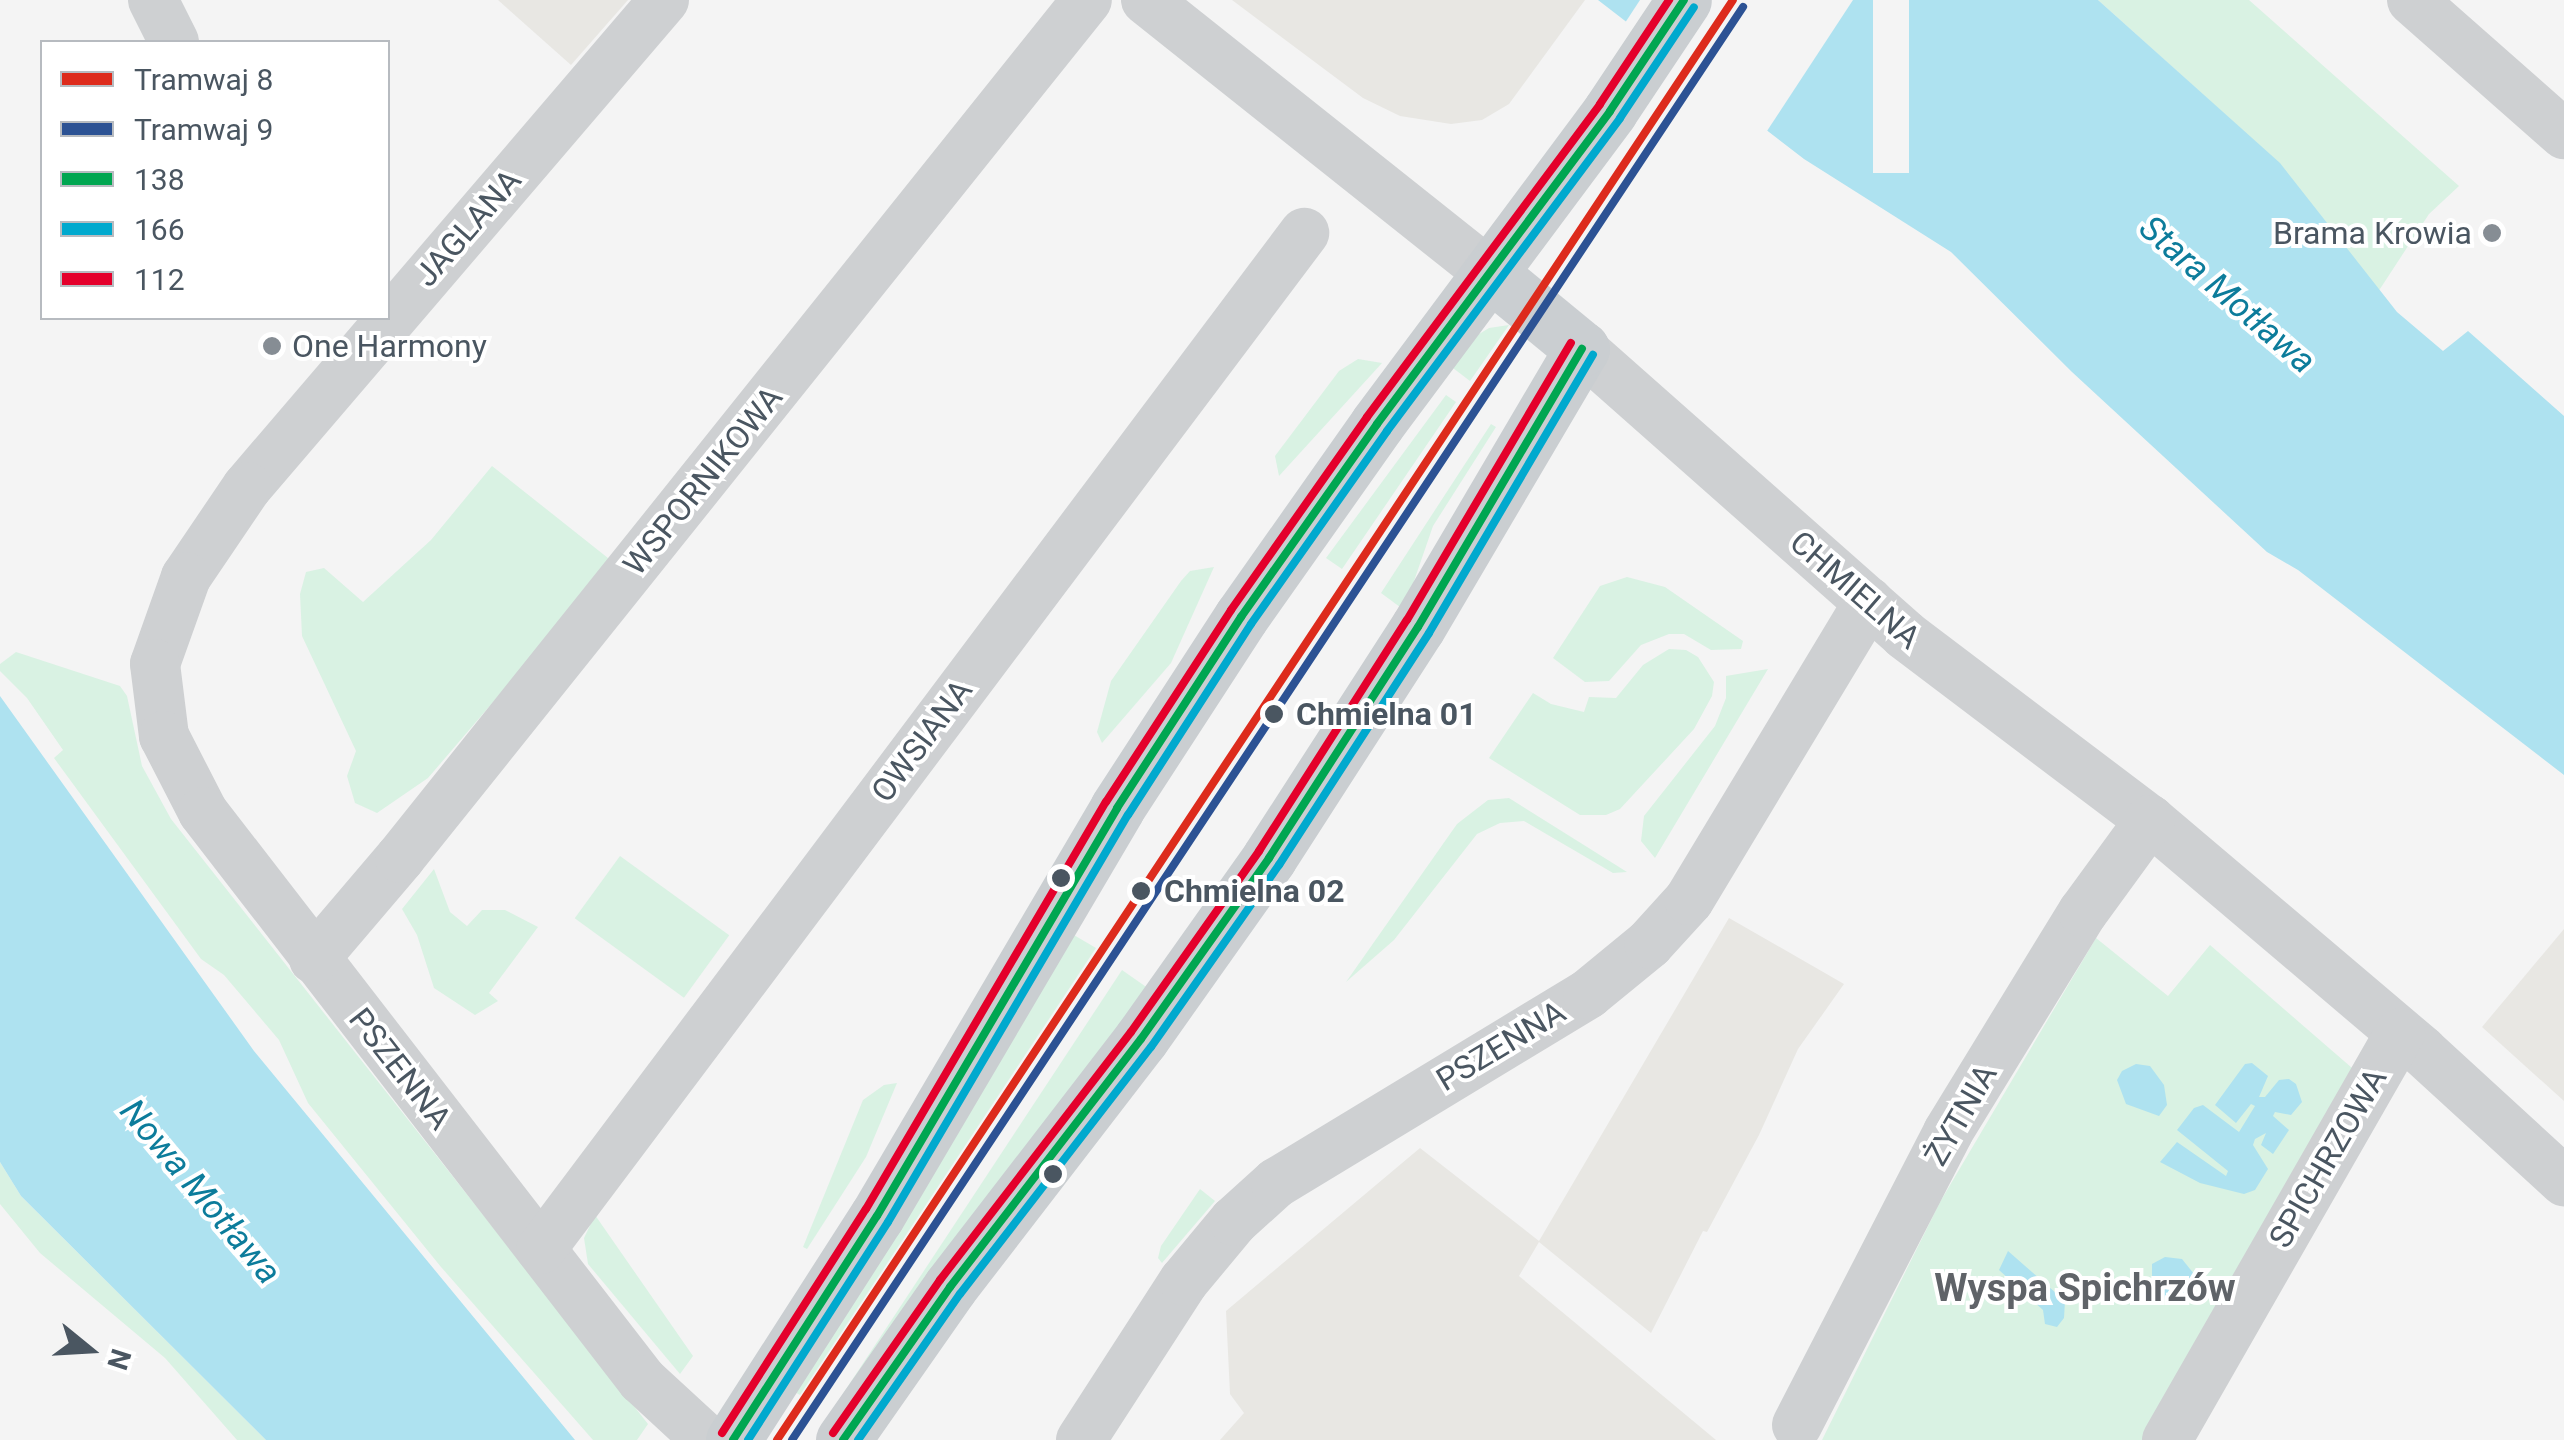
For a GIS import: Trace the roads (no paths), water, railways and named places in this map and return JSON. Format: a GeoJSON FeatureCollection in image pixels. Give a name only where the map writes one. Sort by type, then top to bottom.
{"type":"FeatureCollection","features":[{"type":"Feature","properties":{"kind":"main road"},"geometry":{"type":"LineString","coordinates":[[733,1440],[877,1216],[1117,808],[1241,616],[1376,424],[1610,111],[1684,0]]}},
{"type":"Feature","properties":{"kind":"main road","name":"CHMIELNA"},"geometry":{"type":"LineString","coordinates":[[1491,274],[1582,349]]}},
{"type":"Feature","properties":{"kind":"main road"},"geometry":{"type":"LineString","coordinates":[[847,1435],[1269,858],[1418,627],[1582,349]]}},
{"type":"Feature","properties":{"kind":"street"},"geometry":{"type":"LineString","coordinates":[[153,0],[173,40]]}},
{"type":"Feature","properties":{"kind":"street","name":"JAGLANA"},"geometry":{"type":"LineString","coordinates":[[156,664],[186,577],[247,487],[664,0]]}},
{"type":"Feature","properties":{"kind":"street","name":"WSPORNIKOWA"},"geometry":{"type":"LineString","coordinates":[[314,959],[412,844],[1088,0]]}},
{"type":"Feature","properties":{"kind":"street","name":"CHMIELNA"},"geometry":{"type":"LineString","coordinates":[[1146,0],[1491,274]]}},
{"type":"Feature","properties":{"kind":"street"},"geometry":{"type":"LineString","coordinates":[[2412,0],[2564,134]]}},
{"type":"Feature","properties":{"kind":"street","name":"OWSIANA"},"geometry":{"type":"LineString","coordinates":[[541,1249],[1304,233]]}},
{"type":"Feature","properties":{"kind":"street","name":"CHMIELNA"},"geometry":{"type":"LineString","coordinates":[[1582,349],[1905,635],[2150,820],[2400,1033],[2564,1181]]}},
{"type":"Feature","properties":{"kind":"street","name":"PSZENNA"},"geometry":{"type":"LineString","coordinates":[[1080,1440],[1184,1281],[1234,1221],[1276,1183],[1588,994],[1649,944],[1689,900],[1868,602]]}},
{"type":"Feature","properties":{"kind":"street","name":"PSZENNA"},"geometry":{"type":"LineString","coordinates":[[156,664],[157,705],[175,764],[203,812],[642,1380],[707,1440]]}},
{"type":"Feature","properties":{"kind":"street","name":"ŻYTNIA"},"geometry":{"type":"LineString","coordinates":[[1797,1424],[1948,1132],[2083,912],[2150,820]]}},
{"type":"Feature","properties":{"kind":"street","name":"SPICHRZOWA"},"geometry":{"type":"LineString","coordinates":[[2167,1440],[2400,1033]]}},
{"type":"Feature","properties":{"kind":"water","name":"Stara Motława"},"geometry":{"type":"Polygon","coordinates":[[[1598,0],[2098,0],[2280,163],[2397,312],[2443,351],[2468,331],[2564,416],[2564,775],[2298,570],[2267,552],[2072,372],[1951,252],[1804,159],[1598,0]]]}},
{"type":"Feature","properties":{"kind":"water","name":"Nowa Motława"},"geometry":{"type":"Polygon","coordinates":[[[0,696],[254,1051],[575,1440],[266,1440],[21,1196],[0,1162],[0,696]]]}},
{"type":"Feature","properties":{"kind":"water"},"geometry":{"type":"Polygon","coordinates":[[[2252,1063],[2268,1076],[2259,1097],[2265,1097],[2279,1080],[2289,1079],[2296,1084],[2302,1102],[2291,1115],[2275,1112],[2273,1116],[2289,1130],[2273,1154],[2261,1145],[2266,1133],[2255,1139],[2253,1145],[2268,1169],[2255,1190],[2244,1194],[2200,1183],[2160,1162],[2177,1142],[2226,1176],[2228,1171],[2177,1130],[2194,1108],[2203,1105],[2239,1132],[2255,1106],[2251,1104],[2236,1123],[2215,1105],[2245,1064],[2252,1063]]]}},
{"type":"Feature","properties":{"kind":"water"},"geometry":{"type":"Polygon","coordinates":[[[2136,1064],[2150,1066],[2164,1085],[2167,1105],[2159,1116],[2126,1104],[2117,1080],[2122,1071],[2136,1064]]]}},
{"type":"Feature","properties":{"kind":"water"},"geometry":{"type":"Polygon","coordinates":[[[2008,1251],[2065,1301],[2064,1318],[2057,1327],[2045,1324],[2043,1310],[1999,1270],[2008,1251]]]}},
{"type":"Feature","properties":{"kind":"water"},"geometry":{"type":"Polygon","coordinates":[[[2165,1257],[2182,1259],[2194,1274],[2180,1300],[2170,1304],[2152,1286],[2152,1264],[2165,1257]]]}},
{"type":"Feature","properties":{"kind":"tram line","name":"8"},"geometry":{"type":"LineString","coordinates":[[777,1440],[1733,0]]}},
{"type":"Feature","properties":{"kind":"tram line","name":"9"},"geometry":{"type":"LineString","coordinates":[[792,1440],[1743,7]]}},
{"type":"Feature","properties":{"kind":"place","name":"Brama Krowia"},"geometry":{"type":"Point","coordinates":[2492,233]}},
{"type":"Feature","properties":{"kind":"place","name":"One Harmony"},"geometry":{"type":"Point","coordinates":[272,346]}},
{"type":"Feature","properties":{"kind":"place","name":"Chmielna 01"},"geometry":{"type":"Point","coordinates":[1274,714]}},
{"type":"Feature","properties":{"kind":"place","name":"Chmielna 02"},"geometry":{"type":"Point","coordinates":[1141,891]}},
{"type":"Feature","properties":{"kind":"district","name":"Wyspa Spichrzów"},"geometry":{"type":"Point","coordinates":[2085,1289]}}]}
